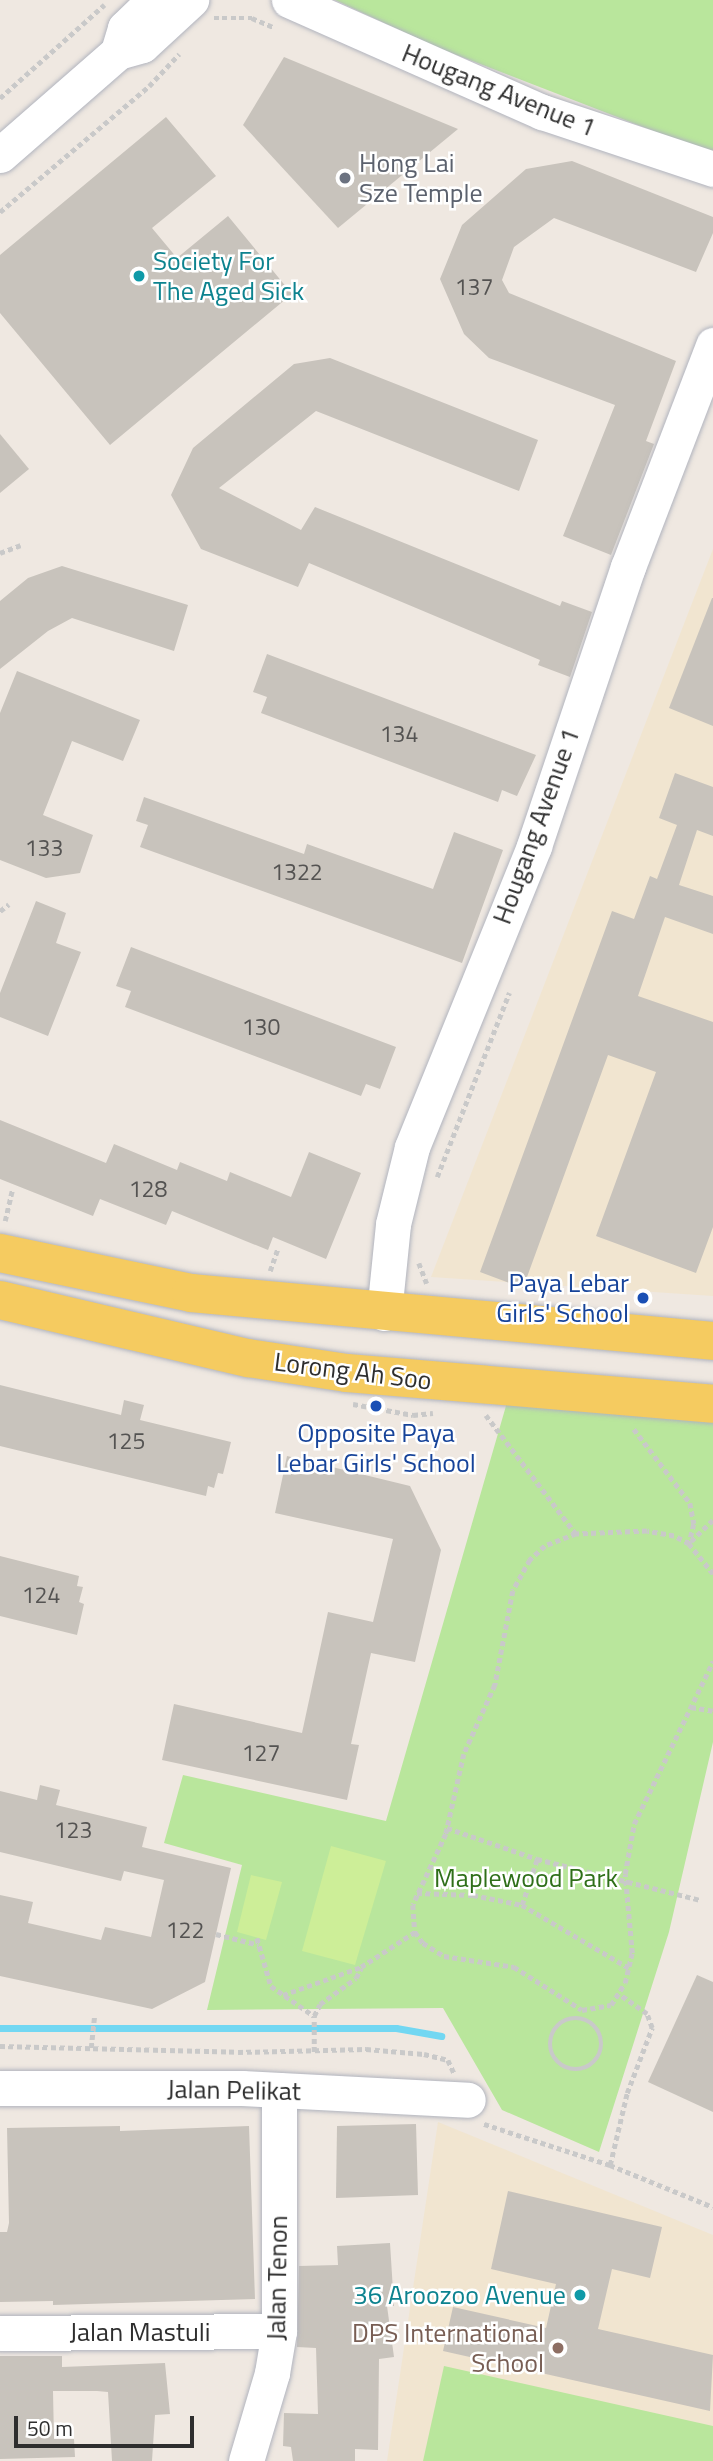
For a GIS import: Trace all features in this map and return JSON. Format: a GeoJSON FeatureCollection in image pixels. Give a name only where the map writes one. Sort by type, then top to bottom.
{"type":"FeatureCollection","features":[{"type":"Feature","properties":{"kind":"main road"},"geometry":{"type":"LineString","coordinates":[[3,1237],[114,1279],[191,1293],[384,1313],[713,1341]]}},
{"type":"Feature","properties":{"kind":"main road"},"geometry":{"type":"LineString","coordinates":[[107,1326],[85,1312],[78,1299],[88,1284],[114,1279]]}},
{"type":"Feature","properties":{"kind":"main road","name":"Lorong Ah Soo"},"geometry":{"type":"LineString","coordinates":[[0,1300],[295,1366],[713,1404]]}},
{"type":"Feature","properties":{"kind":"street"},"geometry":{"type":"LineString","coordinates":[[118,52],[125,28],[154,0]]}},
{"type":"Feature","properties":{"kind":"street"},"geometry":{"type":"LineString","coordinates":[[0,155],[118,52],[142,45],[199,12]]}},
{"type":"Feature","properties":{"kind":"street","name":"Hougang Avenue 1"},"geometry":{"type":"LineString","coordinates":[[288,16],[542,112],[713,169]]}},
{"type":"Feature","properties":{"kind":"street","name":"Hougang Avenue 1"},"geometry":{"type":"LineString","coordinates":[[384,1313],[393,1224],[412,1147],[534,846],[624,580],[713,345]]}},
{"type":"Feature","properties":{"kind":"street","name":"Jalan Pelikat"},"geometry":{"type":"LineString","coordinates":[[0,2088],[279,2090],[468,2100]]}},
{"type":"Feature","properties":{"kind":"street","name":"Jalan Tenon"},"geometry":{"type":"LineString","coordinates":[[246,2461],[272,2373],[279,2331],[279,2090]]}},
{"type":"Feature","properties":{"kind":"street","name":"Jalan Mastuli"},"geometry":{"type":"LineString","coordinates":[[0,2333],[279,2331]]}},
{"type":"Feature","properties":{"kind":"path"},"geometry":{"type":"LineString","coordinates":[[0,98],[109,0]]}},
{"type":"Feature","properties":{"kind":"path"},"geometry":{"type":"LineString","coordinates":[[199,12],[252,18],[288,16]]}},
{"type":"Feature","properties":{"kind":"path"},"geometry":{"type":"LineString","coordinates":[[0,212],[149,86],[183,50]]}},
{"type":"Feature","properties":{"kind":"path"},"geometry":{"type":"LineString","coordinates":[[0,553],[21,545]]}},
{"type":"Feature","properties":{"kind":"path"},"geometry":{"type":"LineString","coordinates":[[0,911],[9,904]]}},
{"type":"Feature","properties":{"kind":"path"},"geometry":{"type":"LineString","coordinates":[[3,1237],[12,1190]]}},
{"type":"Feature","properties":{"kind":"path"},"geometry":{"type":"LineString","coordinates":[[476,1384],[481,1408],[493,1427],[529,1468],[576,1534]]}},
{"type":"Feature","properties":{"kind":"path"},"geometry":{"type":"LineString","coordinates":[[604,1395],[686,1496],[694,1517],[689,1544]]}},
{"type":"Feature","properties":{"kind":"path"},"geometry":{"type":"LineString","coordinates":[[689,1544],[713,1520]]}},
{"type":"Feature","properties":{"kind":"path"},"geometry":{"type":"LineString","coordinates":[[713,1574],[689,1544],[657,1532],[576,1534],[545,1546],[530,1560],[513,1591],[495,1685],[464,1754],[447,1828],[413,1905],[415,1932],[435,1952],[514,1967],[582,2010],[600,2010],[620,1995],[629,1968],[632,1928],[626,1884],[634,1825],[691,1707],[710,1677],[713,1661]]}},
{"type":"Feature","properties":{"kind":"path"},"geometry":{"type":"LineString","coordinates":[[691,1707],[713,1711]]}},
{"type":"Feature","properties":{"kind":"path"},"geometry":{"type":"LineString","coordinates":[[447,1828],[537,1859],[626,1884],[700,1900]]}},
{"type":"Feature","properties":{"kind":"path"},"geometry":{"type":"LineString","coordinates":[[522,1905],[537,1859]]}},
{"type":"Feature","properties":{"kind":"path"},"geometry":{"type":"LineString","coordinates":[[417,1893],[473,1895],[522,1905],[629,1968]]}},
{"type":"Feature","properties":{"kind":"path"},"geometry":{"type":"LineString","coordinates":[[283,1995],[361,1967],[415,1932]]}},
{"type":"Feature","properties":{"kind":"path"},"geometry":{"type":"LineString","coordinates":[[216,1934],[260,1945]]}},
{"type":"Feature","properties":{"kind":"path"},"geometry":{"type":"LineString","coordinates":[[257,1938],[271,1986],[314,2016]]}},
{"type":"Feature","properties":{"kind":"path"},"geometry":{"type":"LineString","coordinates":[[314,2052],[314,2016],[320,2004],[356,1978],[361,1967]]}},
{"type":"Feature","properties":{"kind":"path"},"geometry":{"type":"LineString","coordinates":[[610,2165],[627,2093],[652,2028],[646,2014],[620,1995]]}},
{"type":"Feature","properties":{"kind":"path"},"geometry":{"type":"LineString","coordinates":[[582,2010],[582,2019],[601,2036],[600,2054],[589,2067],[571,2069],[556,2060],[550,2043],[564,2021],[582,2019]]}},
{"type":"Feature","properties":{"kind":"path"},"geometry":{"type":"LineString","coordinates":[[92,2048],[94,2017]]}},
{"type":"Feature","properties":{"kind":"shaded area"},"geometry":{"type":"Polygon","coordinates":[[[713,549],[713,1296],[431,1277],[713,549]]]}},
{"type":"Feature","properties":{"kind":"shaded area","name":"DPS International School"},"geometry":{"type":"Polygon","coordinates":[[[438,2122],[713,2235],[713,2461],[387,2461],[438,2122]]]}},
{"type":"Feature","properties":{"kind":"green space"},"geometry":{"type":"Polygon","coordinates":[[[335,0],[713,0],[713,154],[436,47],[335,0]]]}},
{"type":"Feature","properties":{"kind":"green space","name":"Maplewood Park"},"geometry":{"type":"Polygon","coordinates":[[[510,1392],[713,1410],[713,1742],[669,1932],[599,2152],[502,2110],[443,2008],[207,2010],[242,1865],[164,1843],[183,1775],[386,1821],[510,1392]]]}},
{"type":"Feature","properties":{"kind":"green space"},"geometry":{"type":"Polygon","coordinates":[[[331,1846],[386,1861],[355,1965],[302,1951],[331,1846]]]}},
{"type":"Feature","properties":{"kind":"green space"},"geometry":{"type":"Polygon","coordinates":[[[251,1875],[282,1882],[266,1940],[237,1932],[251,1875]]]}},
{"type":"Feature","properties":{"kind":"green space"},"geometry":{"type":"Polygon","coordinates":[[[444,2366],[713,2426],[713,2461],[423,2461],[444,2366]]]}},
{"type":"Feature","properties":{"kind":"building","name":"Hong Lai Sze Temple"},"geometry":{"type":"Polygon","coordinates":[[[284,57],[458,129],[338,228],[243,125],[284,57]]]}},
{"type":"Feature","properties":{"kind":"building","name":"Society For The Aged Sick"},"geometry":{"type":"Polygon","coordinates":[[[166,117],[216,176],[152,228],[177,258],[228,216],[292,294],[110,445],[0,313],[0,255],[166,117]]]}},
{"type":"Feature","properties":{"kind":"building"},"geometry":{"type":"Polygon","coordinates":[[[572,161],[713,217],[713,233],[696,272],[554,218],[514,247],[502,280],[509,293],[676,361],[646,441],[654,444],[611,555],[563,536],[615,405],[489,358],[464,334],[440,279],[462,225],[526,169],[572,161]]]}},
{"type":"Feature","properties":{"kind":"building"},"geometry":{"type":"Polygon","coordinates":[[[330,358],[538,440],[519,491],[316,411],[219,488],[301,530],[315,507],[560,606],[562,601],[592,612],[570,677],[538,665],[540,660],[309,563],[298,587],[201,549],[171,495],[193,448],[294,364],[330,358]]]}},
{"type":"Feature","properties":{"kind":"building"},"geometry":{"type":"Polygon","coordinates":[[[0,434],[29,469],[0,493],[0,434]]]}},
{"type":"Feature","properties":{"kind":"building"},"geometry":{"type":"Polygon","coordinates":[[[62,566],[188,605],[174,651],[72,618],[48,631],[0,669],[0,601],[28,578],[62,566]]]}},
{"type":"Feature","properties":{"kind":"building"},"geometry":{"type":"Polygon","coordinates":[[[713,598],[713,726],[669,708],[713,598]]]}},
{"type":"Feature","properties":{"kind":"building"},"geometry":{"type":"Polygon","coordinates":[[[267,654],[536,755],[517,796],[502,790],[498,802],[261,713],[267,697],[253,692],[267,654]]]}},
{"type":"Feature","properties":{"kind":"building"},"geometry":{"type":"Polygon","coordinates":[[[17,671],[140,720],[123,761],[72,741],[43,815],[93,835],[80,873],[46,878],[0,860],[0,713],[17,671]]]}},
{"type":"Feature","properties":{"kind":"building"},"geometry":{"type":"Polygon","coordinates":[[[675,773],[713,787],[713,836],[697,830],[679,885],[713,896],[713,934],[665,917],[638,996],[713,1022],[713,1227],[696,1273],[596,1236],[656,1072],[608,1055],[523,1288],[480,1272],[612,911],[634,919],[650,876],[657,879],[677,825],[659,818],[675,773]]]}},
{"type":"Feature","properties":{"kind":"building"},"geometry":{"type":"Polygon","coordinates":[[[144,797],[304,854],[307,844],[433,889],[454,832],[503,850],[462,963],[140,847],[148,825],[136,821],[144,797]]]}},
{"type":"Feature","properties":{"kind":"building"},"geometry":{"type":"Polygon","coordinates":[[[36,901],[66,913],[56,943],[81,952],[48,1036],[0,1017],[0,993],[36,901]]]}},
{"type":"Feature","properties":{"kind":"building"},"geometry":{"type":"Polygon","coordinates":[[[131,947],[396,1047],[380,1089],[366,1084],[361,1096],[125,1007],[131,991],[116,986],[131,947]]]}},
{"type":"Feature","properties":{"kind":"building"},"geometry":{"type":"Polygon","coordinates":[[[0,1120],[106,1163],[114,1144],[177,1170],[180,1162],[227,1181],[230,1172],[291,1197],[309,1152],[361,1173],[326,1259],[273,1237],[268,1250],[172,1211],[166,1225],[100,1199],[93,1216],[0,1179],[0,1120]]]}},
{"type":"Feature","properties":{"kind":"building"},"geometry":{"type":"Polygon","coordinates":[[[0,1385],[121,1415],[124,1400],[144,1405],[140,1420],[231,1442],[223,1474],[218,1473],[214,1488],[208,1486],[206,1496],[0,1446],[0,1385]]]}},
{"type":"Feature","properties":{"kind":"building"},"geometry":{"type":"Polygon","coordinates":[[[287,1456],[410,1486],[441,1550],[415,1662],[371,1653],[351,1744],[359,1745],[347,1800],[162,1760],[174,1704],[302,1733],[328,1612],[373,1622],[393,1539],[275,1513],[287,1456]]]}},
{"type":"Feature","properties":{"kind":"building"},"geometry":{"type":"Polygon","coordinates":[[[0,1556],[79,1576],[77,1586],[83,1587],[79,1602],[84,1604],[77,1635],[0,1616],[0,1556]]]}},
{"type":"Feature","properties":{"kind":"building"},"geometry":{"type":"Polygon","coordinates":[[[40,1785],[60,1790],[56,1805],[147,1827],[142,1847],[231,1868],[205,1982],[152,2009],[0,1976],[0,1895],[33,1902],[28,1923],[101,1940],[105,1927],[151,1937],[164,1880],[124,1871],[121,1881],[0,1852],[0,1791],[37,1800],[40,1785]]]}},
{"type":"Feature","properties":{"kind":"building"},"geometry":{"type":"Polygon","coordinates":[[[697,1975],[713,1982],[713,2112],[648,2082],[697,1975]]]}},
{"type":"Feature","properties":{"kind":"building"},"geometry":{"type":"Polygon","coordinates":[[[416,2124],[418,2195],[336,2198],[337,2126],[416,2124]]]}},
{"type":"Feature","properties":{"kind":"building"},"geometry":{"type":"Polygon","coordinates":[[[120,2126],[120,2131],[249,2126],[255,2299],[53,2305],[53,2301],[0,2302],[0,2232],[7,2232],[9,2223],[7,2128],[120,2126]]]}},
{"type":"Feature","properties":{"kind":"building","name":"36 Aroozoo Avenue"},"geometry":{"type":"Polygon","coordinates":[[[508,2191],[662,2227],[650,2278],[612,2269],[598,2329],[713,2355],[710,2411],[443,2351],[453,2307],[546,2328],[556,2284],[491,2269],[508,2191]]]}},
{"type":"Feature","properties":{"kind":"building"},"geometry":{"type":"Polygon","coordinates":[[[390,2243],[394,2306],[387,2306],[394,2357],[379,2359],[378,2450],[355,2449],[355,2461],[293,2461],[291,2447],[283,2446],[284,2413],[318,2414],[316,2348],[297,2347],[299,2266],[338,2265],[337,2246],[390,2243]]]}},
{"type":"Feature","properties":{"kind":"building"},"geometry":{"type":"Polygon","coordinates":[[[0,2356],[62,2356],[62,2367],[165,2363],[170,2414],[155,2415],[152,2461],[112,2461],[108,2392],[97,2391],[53,2391],[54,2439],[74,2439],[75,2457],[0,2459],[0,2356]]]}},
{"type":"Feature","properties":{"kind":"waterway"},"geometry":{"type":"LineString","coordinates":[[0,2028],[396,2028],[441,2036]]}},
{"type":"Feature","properties":{"kind":"place","name":"Hong Lai Sze Temple"},"geometry":{"type":"Point","coordinates":[345,178]}},
{"type":"Feature","properties":{"kind":"place","name":"Society For The Aged Sick"},"geometry":{"type":"Point","coordinates":[139,276]}},
{"type":"Feature","properties":{"kind":"place","name":"Paya Lebar Girls' School"},"geometry":{"type":"Point","coordinates":[643,1298]}},
{"type":"Feature","properties":{"kind":"place","name":"Opposite Paya Lebar Girls' School"},"geometry":{"type":"Point","coordinates":[376,1406]}},
{"type":"Feature","properties":{"kind":"place","name":"36 Aroozoo Avenue"},"geometry":{"type":"Point","coordinates":[580,2295]}},
{"type":"Feature","properties":{"kind":"place","name":"DPS International School"},"geometry":{"type":"Point","coordinates":[558,2348]}}]}
